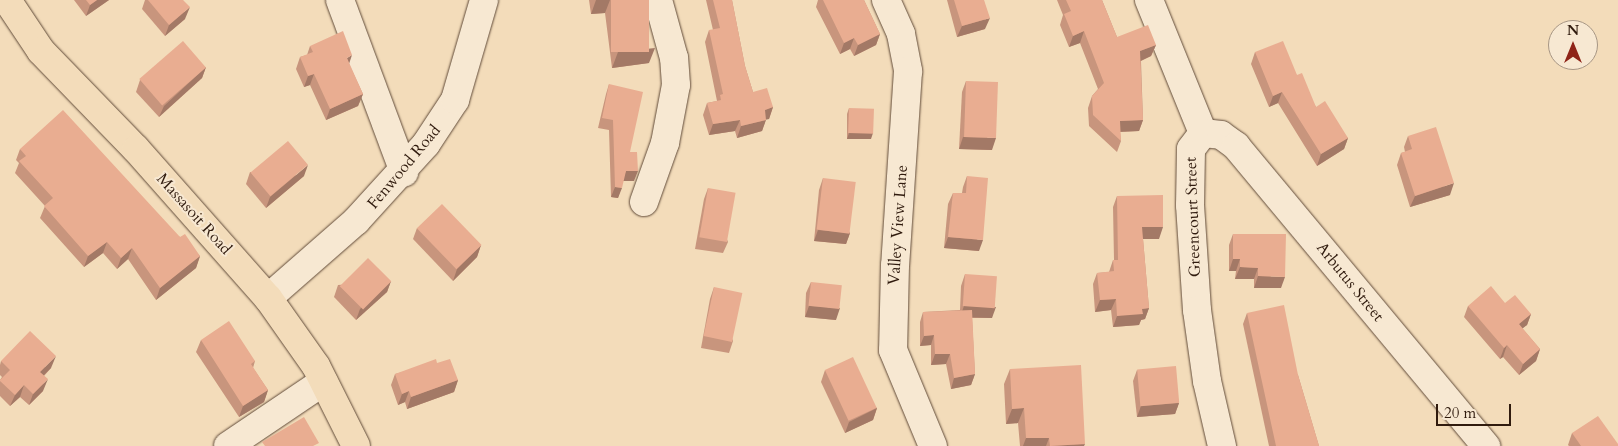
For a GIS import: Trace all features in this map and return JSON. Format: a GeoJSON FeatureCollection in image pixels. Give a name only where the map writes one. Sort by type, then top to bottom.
{"type":"FeatureCollection","features":[{"type":"Feature","properties":{"kind":"main road","name":"Massasoit Road"},"geometry":{"type":"LineString","coordinates":[[7,0],[41,51],[136,149],[268,298],[323,382],[356,446]]}},
{"type":"Feature","properties":{"kind":"street"},"geometry":{"type":"LineString","coordinates":[[340,0],[404,172]]}},
{"type":"Feature","properties":{"kind":"street","name":"Fenwood Road"},"geometry":{"type":"LineString","coordinates":[[268,298],[342,235],[404,172],[454,100],[484,0]]}},
{"type":"Feature","properties":{"kind":"street"},"geometry":{"type":"LineString","coordinates":[[644,202],[665,143],[676,85],[674,58],[658,0]]}},
{"type":"Feature","properties":{"kind":"street","name":"Valley View Lane"},"geometry":{"type":"LineString","coordinates":[[886,0],[901,34],[908,71],[896,237],[893,350],[934,446]]}},
{"type":"Feature","properties":{"kind":"street","name":"Greencourt Street"},"geometry":{"type":"LineString","coordinates":[[1149,0],[1203,133],[1191,149],[1190,205],[1197,310],[1207,381],[1222,446]]}},
{"type":"Feature","properties":{"kind":"street","name":"Arbutus Street"},"geometry":{"type":"LineString","coordinates":[[1203,133],[1221,135],[1236,146],[1486,446]]}},
{"type":"Feature","properties":{"kind":"street"},"geometry":{"type":"LineString","coordinates":[[228,446],[323,382]]}},
{"type":"Feature","properties":{"kind":"building"},"geometry":{"type":"Polygon","coordinates":[[[86,0],[97,0],[90,5],[86,0]]]}},
{"type":"Feature","properties":{"kind":"building"},"geometry":{"type":"Polygon","coordinates":[[[148,0],[183,0],[190,7],[169,25],[148,0]]]}},
{"type":"Feature","properties":{"kind":"building"},"geometry":{"type":"Polygon","coordinates":[[[611,0],[649,0],[649,52],[611,52],[611,0]]]}},
{"type":"Feature","properties":{"kind":"building"},"geometry":{"type":"Polygon","coordinates":[[[713,0],[732,0],[745,66],[753,92],[767,88],[773,107],[765,110],[766,120],[741,126],[740,120],[713,124],[707,103],[721,100],[720,95],[723,94],[709,30],[720,28],[713,0]]]}},
{"type":"Feature","properties":{"kind":"building"},"geometry":{"type":"Polygon","coordinates":[[[823,0],[864,0],[880,34],[858,45],[854,38],[844,43],[823,0]]]}},
{"type":"Feature","properties":{"kind":"building"},"geometry":{"type":"Polygon","coordinates":[[[954,0],[984,0],[990,18],[962,26],[954,0]]]}},
{"type":"Feature","properties":{"kind":"building"},"geometry":{"type":"Polygon","coordinates":[[[1066,0],[1102,0],[1117,37],[1148,25],[1156,45],[1140,51],[1143,120],[1120,121],[1121,141],[1093,115],[1092,96],[1104,83],[1084,31],[1073,36],[1064,14],[1071,11],[1066,0]]]}},
{"type":"Feature","properties":{"kind":"building"},"geometry":{"type":"Polygon","coordinates":[[[343,31],[352,55],[347,58],[363,94],[330,109],[314,74],[308,76],[300,57],[313,52],[310,46],[343,31]]]}},
{"type":"Feature","properties":{"kind":"building"},"geometry":{"type":"Polygon","coordinates":[[[183,41],[206,67],[162,105],[139,79],[183,41]]]}},
{"type":"Feature","properties":{"kind":"building"},"geometry":{"type":"Polygon","coordinates":[[[1283,41],[1297,75],[1302,73],[1316,107],[1325,101],[1348,138],[1321,154],[1282,92],[1273,96],[1255,52],[1283,41]]]}},
{"type":"Feature","properties":{"kind":"building"},"geometry":{"type":"Polygon","coordinates":[[[966,81],[998,82],[996,138],[964,137],[966,81]]]}},
{"type":"Feature","properties":{"kind":"building"},"geometry":{"type":"Polygon","coordinates":[[[609,84],[643,92],[630,152],[637,152],[638,171],[626,171],[622,188],[615,187],[613,120],[602,118],[609,84]]]}},
{"type":"Feature","properties":{"kind":"building"},"geometry":{"type":"Polygon","coordinates":[[[849,108],[874,109],[873,134],[848,133],[849,108]]]}},
{"type":"Feature","properties":{"kind":"building"},"geometry":{"type":"Polygon","coordinates":[[[63,110],[180,237],[185,234],[200,256],[160,288],[132,248],[121,258],[107,242],[88,256],[44,206],[53,198],[19,161],[26,156],[20,149],[63,110]]]}},
{"type":"Feature","properties":{"kind":"building"},"geometry":{"type":"Polygon","coordinates":[[[1436,127],[1454,183],[1415,196],[1401,153],[1412,149],[1408,136],[1436,127]]]}},
{"type":"Feature","properties":{"kind":"building"},"geometry":{"type":"Polygon","coordinates":[[[288,141],[308,165],[270,196],[250,172],[288,141]]]}},
{"type":"Feature","properties":{"kind":"building"},"geometry":{"type":"Polygon","coordinates":[[[967,176],[988,178],[983,240],[948,237],[953,193],[966,193],[967,176]]]}},
{"type":"Feature","properties":{"kind":"building"},"geometry":{"type":"Polygon","coordinates":[[[823,178],[856,182],[849,234],[817,230],[823,178]]]}},
{"type":"Feature","properties":{"kind":"building"},"geometry":{"type":"Polygon","coordinates":[[[708,188],[736,193],[727,242],[699,237],[708,188]]]}},
{"type":"Feature","properties":{"kind":"building"},"geometry":{"type":"Polygon","coordinates":[[[1163,195],[1163,227],[1142,227],[1149,308],[1142,309],[1143,314],[1117,316],[1116,299],[1100,300],[1097,273],[1114,271],[1113,260],[1118,260],[1117,196],[1163,195]]]}},
{"type":"Feature","properties":{"kind":"building"},"geometry":{"type":"Polygon","coordinates":[[[442,204],[482,245],[456,269],[417,228],[442,204]]]}},
{"type":"Feature","properties":{"kind":"building"},"geometry":{"type":"Polygon","coordinates":[[[1233,234],[1286,234],[1285,277],[1258,276],[1258,268],[1240,267],[1240,259],[1233,259],[1233,234]]]}},
{"type":"Feature","properties":{"kind":"building"},"geometry":{"type":"Polygon","coordinates":[[[368,258],[391,281],[363,310],[340,286],[368,258]]]}},
{"type":"Feature","properties":{"kind":"building"},"geometry":{"type":"Polygon","coordinates":[[[965,274],[997,276],[995,308],[963,306],[965,274]]]}},
{"type":"Feature","properties":{"kind":"building"},"geometry":{"type":"Polygon","coordinates":[[[811,282],[842,285],[839,309],[808,306],[811,282]]]}},
{"type":"Feature","properties":{"kind":"building"},"geometry":{"type":"Polygon","coordinates":[[[1491,286],[1505,303],[1515,295],[1531,314],[1519,324],[1540,349],[1523,364],[1507,345],[1504,348],[1468,306],[1491,286]]]}},
{"type":"Feature","properties":{"kind":"building"},"geometry":{"type":"Polygon","coordinates":[[[714,287],[742,293],[732,342],[704,336],[714,287]]]}},
{"type":"Feature","properties":{"kind":"building"},"geometry":{"type":"Polygon","coordinates":[[[1284,305],[1298,375],[1319,446],[1276,446],[1247,313],[1284,305]]]}},
{"type":"Feature","properties":{"kind":"building"},"geometry":{"type":"Polygon","coordinates":[[[972,310],[975,374],[954,378],[950,354],[935,354],[934,335],[924,336],[923,312],[972,310]]]}},
{"type":"Feature","properties":{"kind":"building"},"geometry":{"type":"Polygon","coordinates":[[[229,321],[255,361],[251,364],[268,390],[243,406],[201,340],[229,321]]]}},
{"type":"Feature","properties":{"kind":"building"},"geometry":{"type":"Polygon","coordinates":[[[30,331],[56,356],[40,372],[48,379],[33,394],[24,385],[15,395],[0,381],[10,370],[1,361],[30,331]]]}},
{"type":"Feature","properties":{"kind":"building"},"geometry":{"type":"Polygon","coordinates":[[[853,357],[877,408],[849,421],[825,370],[853,357]]]}},
{"type":"Feature","properties":{"kind":"building"},"geometry":{"type":"Polygon","coordinates":[[[436,359],[437,363],[450,359],[458,380],[411,397],[409,391],[402,394],[395,374],[436,359]]]}},
{"type":"Feature","properties":{"kind":"building"},"geometry":{"type":"Polygon","coordinates":[[[1081,365],[1085,444],[1050,446],[1049,438],[1026,438],[1024,408],[1012,409],[1010,369],[1081,365]]]}},
{"type":"Feature","properties":{"kind":"building"},"geometry":{"type":"Polygon","coordinates":[[[1176,366],[1179,403],[1140,406],[1137,369],[1176,366]]]}},
{"type":"Feature","properties":{"kind":"building"},"geometry":{"type":"Polygon","coordinates":[[[1598,416],[1618,446],[1581,446],[1572,433],[1598,416]]]}},
{"type":"Feature","properties":{"kind":"building"},"geometry":{"type":"Polygon","coordinates":[[[304,417],[319,443],[313,446],[265,446],[262,442],[304,417]]]}}]}
